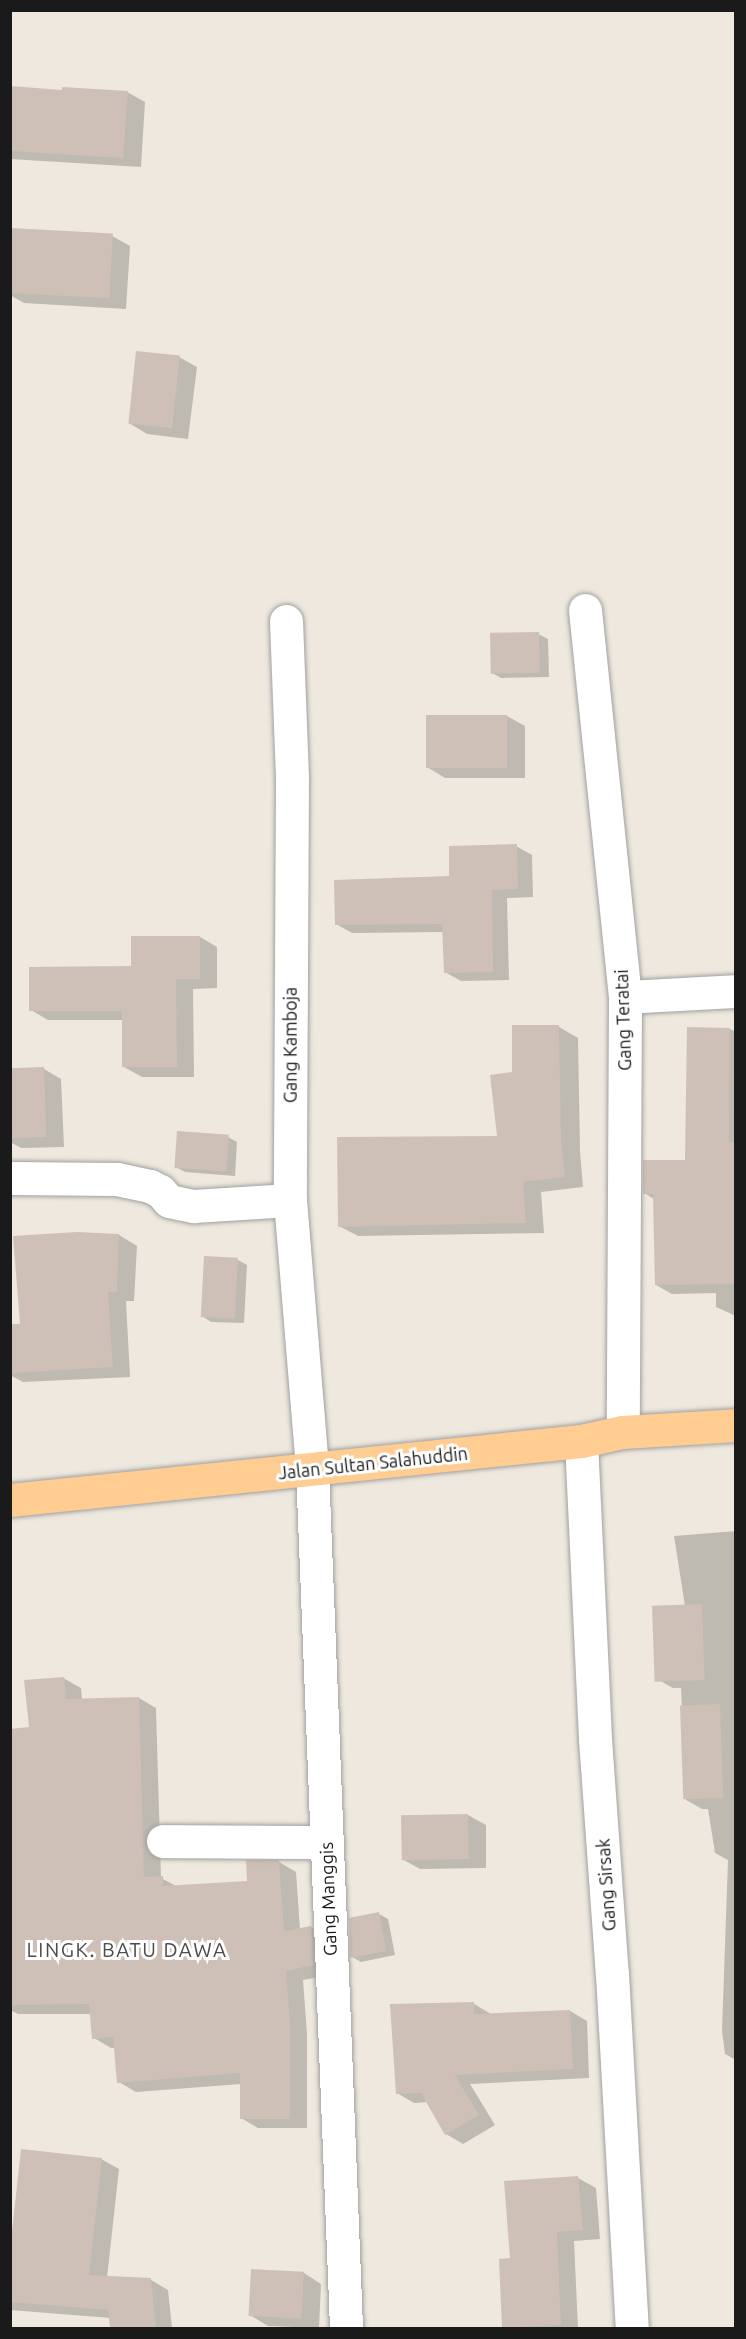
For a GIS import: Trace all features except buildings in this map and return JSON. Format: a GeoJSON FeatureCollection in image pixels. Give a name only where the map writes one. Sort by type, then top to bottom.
{"type":"FeatureCollection","features":[{"type":"Feature","properties":{"kind":"main road","name":"Jalan Sultan Salahuddin"},"geometry":{"type":"LineString","coordinates":[[10,1500],[581,1441],[623,1432],[735,1425]]}},
{"type":"Feature","properties":{"kind":"street","name":"Gang Teratai"},"geometry":{"type":"LineString","coordinates":[[585,610],[625,997],[623,1432]]}},
{"type":"Feature","properties":{"kind":"street","name":"Gang Kamboja"},"geometry":{"type":"LineString","coordinates":[[286,621],[292,779],[290,1200],[312,1469]]}},
{"type":"Feature","properties":{"kind":"street"},"geometry":{"type":"LineString","coordinates":[[625,997],[735,992]]}},
{"type":"Feature","properties":{"kind":"street"},"geometry":{"type":"LineString","coordinates":[[10,1178],[117,1179],[150,1186],[160,1191],[169,1202],[193,1206],[290,1200]]}},
{"type":"Feature","properties":{"kind":"street","name":"Gang Sirsak"},"geometry":{"type":"LineString","coordinates":[[581,1441],[595,1738],[612,1974],[632,2328]]}},
{"type":"Feature","properties":{"kind":"street","name":"Gang Manggis"},"geometry":{"type":"LineString","coordinates":[[312,1469],[346,2328]]}},
{"type":"Feature","properties":{"kind":"street"},"geometry":{"type":"LineString","coordinates":[[163,1841],[326,1842]]}},
{"type":"Feature","properties":{"kind":"district","name":"LINGK. BATU DAWA"},"geometry":{"type":"Point","coordinates":[127,1949]}}]}
